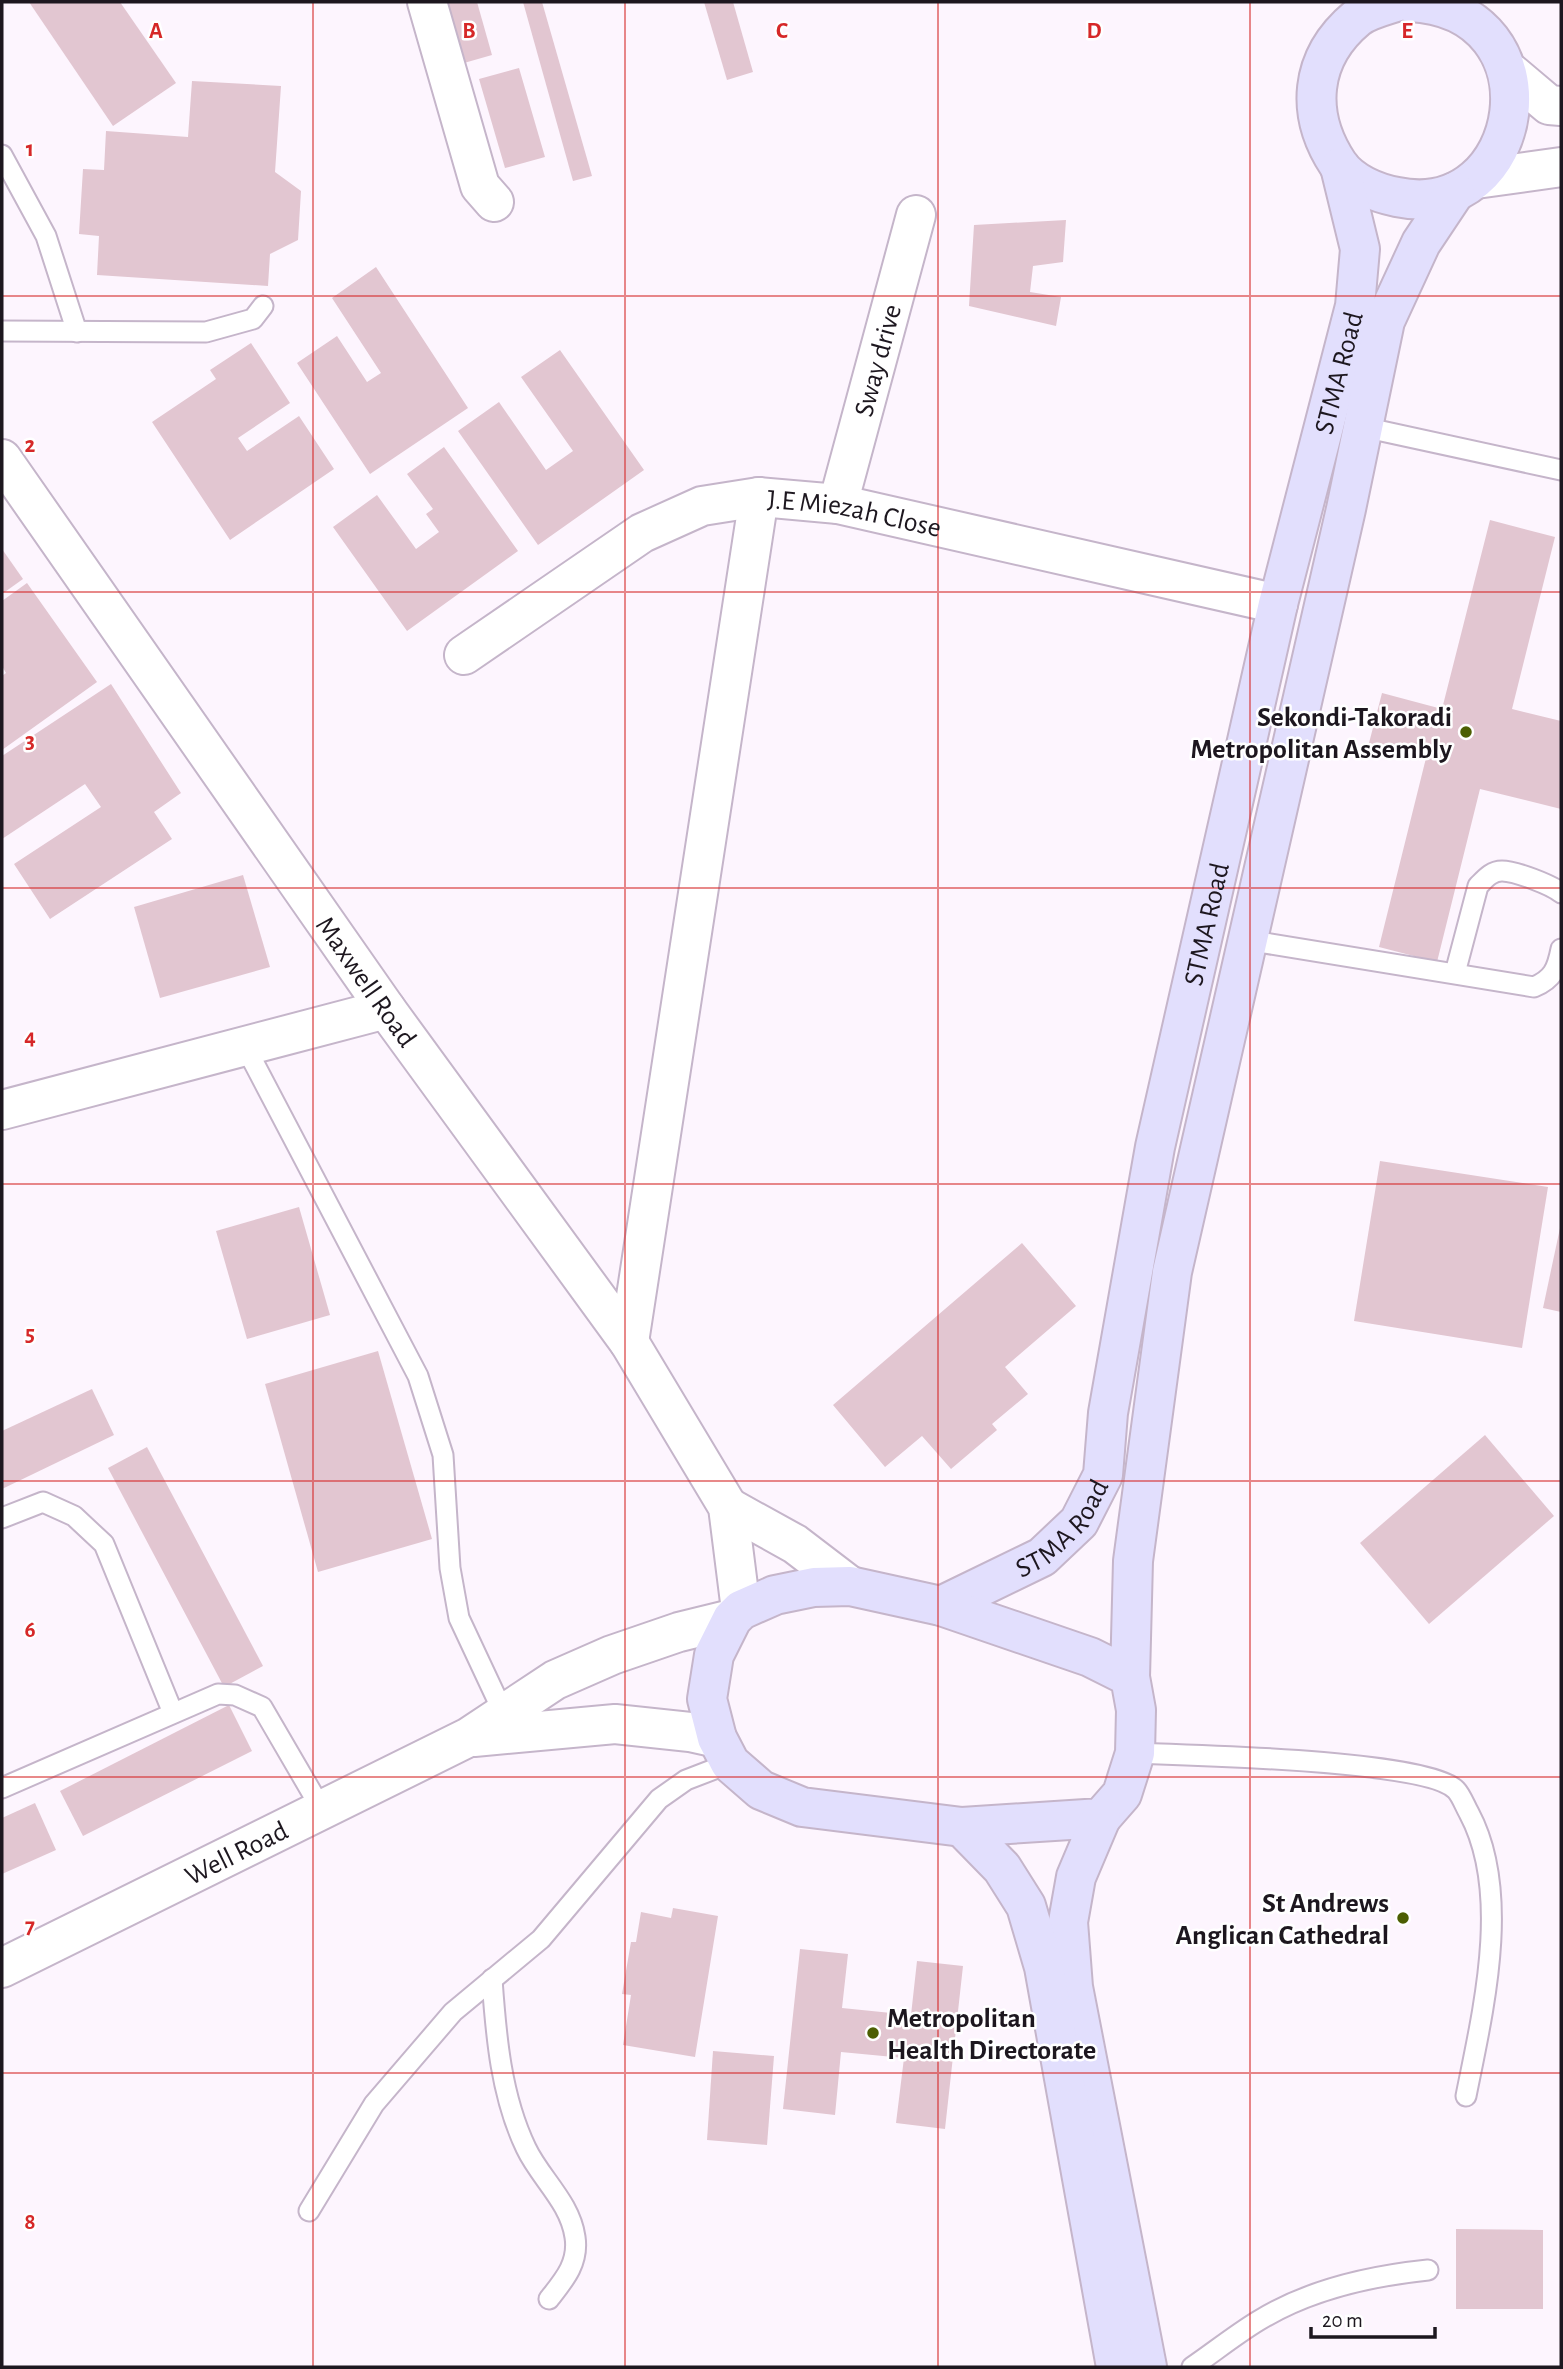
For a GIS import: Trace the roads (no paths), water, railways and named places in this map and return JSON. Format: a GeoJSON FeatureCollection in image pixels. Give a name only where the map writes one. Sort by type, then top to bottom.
{"type":"FeatureCollection","features":[{"type":"Feature","properties":{"kind":"main road"},"geometry":{"type":"LineString","coordinates":[[1396,2],[1362,9],[1329,47],[1315,88],[1319,130],[1340,167],[1373,192],[1415,201],[1466,185]]}},
{"type":"Feature","properties":{"kind":"main road"},"geometry":{"type":"LineString","coordinates":[[1410,2],[1439,3],[1475,11],[1497,44],[1511,73]]}},
{"type":"Feature","properties":{"kind":"main road","name":"STMA Road"},"geometry":{"type":"LineString","coordinates":[[1147,2367],[1073,1987],[1068,1922],[1076,1877],[1101,1818],[1122,1794],[1135,1752],[1136,1710],[1130,1677],[1133,1561],[1172,1272],[1385,321],[1421,243],[1466,185],[1501,149],[1513,113],[1511,73]]}},
{"type":"Feature","properties":{"kind":"main road","name":"STMA Road"},"geometry":{"type":"LineString","coordinates":[[941,1606],[1042,1556],[1079,1522],[1103,1475],[1108,1413],[1155,1147],[1278,604],[1355,306],[1360,249],[1340,167]]}},
{"type":"Feature","properties":{"kind":"main road"},"geometry":{"type":"LineString","coordinates":[[1101,1818],[962,1827],[802,1807],[761,1790],[723,1751],[707,1699],[714,1656],[736,1615],[775,1594],[814,1587],[850,1586],[941,1606],[1090,1657],[1130,1677]]}},
{"type":"Feature","properties":{"kind":"main road"},"geometry":{"type":"LineString","coordinates":[[962,1827],[1002,1868],[1026,1906],[1044,1967],[1116,2367]]}},
{"type":"Feature","properties":{"kind":"street"},"geometry":{"type":"LineString","coordinates":[[427,2],[480,186],[494,202]]}},
{"type":"Feature","properties":{"kind":"street"},"geometry":{"type":"LineString","coordinates":[[1511,73],[1549,105],[1561,106]]}},
{"type":"Feature","properties":{"kind":"street"},"geometry":{"type":"LineString","coordinates":[[1466,185],[1561,167]]}},
{"type":"Feature","properties":{"kind":"street","name":"Sway drive"},"geometry":{"type":"LineString","coordinates":[[838,504],[916,215]]}},
{"type":"Feature","properties":{"kind":"street","name":"Maxwell Road"},"geometry":{"type":"LineString","coordinates":[[2,459],[386,1009],[629,1342],[728,1507],[736,1615]]}},
{"type":"Feature","properties":{"kind":"street"},"geometry":{"type":"LineString","coordinates":[[629,1342],[759,497]]}},
{"type":"Feature","properties":{"kind":"street","name":"J.E Miezah Close"},"geometry":{"type":"LineString","coordinates":[[464,654],[642,533],[702,506],[759,497],[838,504],[1278,604]]}},
{"type":"Feature","properties":{"kind":"street"},"geometry":{"type":"LineString","coordinates":[[2,1110],[386,1009]]}},
{"type":"Feature","properties":{"kind":"street"},"geometry":{"type":"LineString","coordinates":[[728,1507],[795,1544],[850,1586]]}},
{"type":"Feature","properties":{"kind":"street","name":"Well Road"},"geometry":{"type":"LineString","coordinates":[[2,1968],[468,1737],[555,1680],[611,1655],[736,1615]]}},
{"type":"Feature","properties":{"kind":"street","name":"Well Road"},"geometry":{"type":"LineString","coordinates":[[468,1737],[615,1724],[690,1732],[723,1751]]}},
{"type":"Feature","properties":{"kind":"lane"},"geometry":{"type":"LineString","coordinates":[[2,155],[46,236],[77,332]]}},
{"type":"Feature","properties":{"kind":"lane"},"geometry":{"type":"LineString","coordinates":[[2,331],[206,332],[253,319],[263,306]]}},
{"type":"Feature","properties":{"kind":"lane"},"geometry":{"type":"LineString","coordinates":[[1363,427],[1561,470]]}},
{"type":"Feature","properties":{"kind":"lane"},"geometry":{"type":"LineString","coordinates":[[1455,973],[1478,886],[1488,875],[1502,871],[1554,887],[1561,893]]}},
{"type":"Feature","properties":{"kind":"lane"},"geometry":{"type":"LineString","coordinates":[[1246,940],[1534,986],[1546,982],[1556,971],[1561,949]]}},
{"type":"Feature","properties":{"kind":"lane"},"geometry":{"type":"LineString","coordinates":[[245,1046],[418,1376],[443,1455],[450,1568],[459,1618],[503,1714]]}},
{"type":"Feature","properties":{"kind":"lane"},"geometry":{"type":"LineString","coordinates":[[2,1518],[43,1502],[74,1516],[104,1544],[173,1713]]}},
{"type":"Feature","properties":{"kind":"lane"},"geometry":{"type":"LineString","coordinates":[[2,1788],[218,1694],[235,1695],[262,1707],[322,1810]]}},
{"type":"Feature","properties":{"kind":"lane"},"geometry":{"type":"LineString","coordinates":[[309,2211],[374,2104],[453,2012],[541,1939],[659,1799],[723,1751]]}},
{"type":"Feature","properties":{"kind":"lane"},"geometry":{"type":"LineString","coordinates":[[1135,1752],[1241,1757],[1418,1773],[1456,1789],[1476,1826],[1486,1867],[1491,1917],[1481,2020],[1466,2096]]}},
{"type":"Feature","properties":{"kind":"lane"},"geometry":{"type":"LineString","coordinates":[[492,1979],[497,2047],[526,2148],[559,2197],[575,2237],[572,2271],[549,2299]]}},
{"type":"Feature","properties":{"kind":"lane"},"geometry":{"type":"LineString","coordinates":[[1192,2367],[1259,2320],[1308,2297],[1384,2275],[1428,2270]]}},
{"type":"Feature","properties":{"kind":"place","name":"Sekondi-Takoradi Metropolitan Assembly"},"geometry":{"type":"Point","coordinates":[1466,732]}},
{"type":"Feature","properties":{"kind":"place","name":"St Andrews Anglican Cathedral"},"geometry":{"type":"Point","coordinates":[1403,1918]}},
{"type":"Feature","properties":{"kind":"place","name":"Metropolitan Health Directorate"},"geometry":{"type":"Point","coordinates":[873,2033]}}]}
